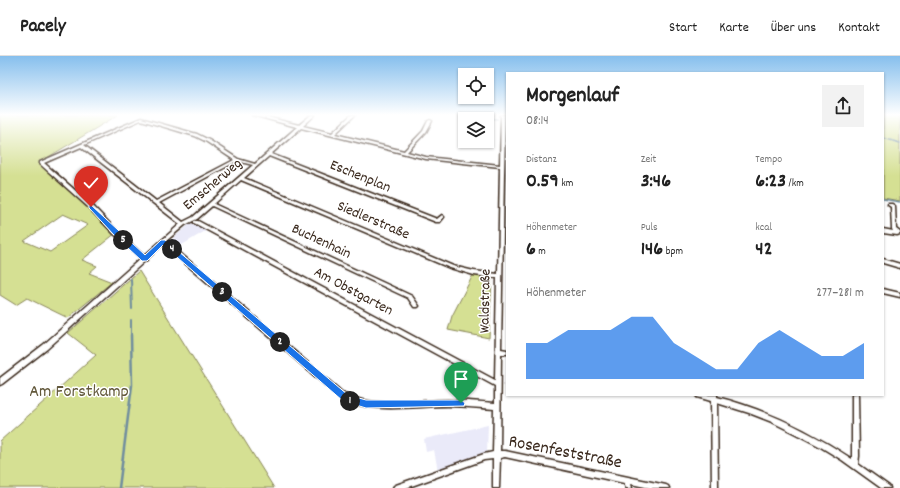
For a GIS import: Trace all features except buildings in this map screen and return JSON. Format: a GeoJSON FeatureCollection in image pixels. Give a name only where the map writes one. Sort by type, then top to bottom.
{"type":"FeatureCollection","features":[{"type":"Feature","properties":{"kind":"street"},"geometry":{"type":"LineString","coordinates":[[104,135],[41,163],[91,207],[116,233],[145,259]]}},
{"type":"Feature","properties":{"kind":"street"},"geometry":{"type":"LineString","coordinates":[[196,135],[237,160],[256,165]]}},
{"type":"Feature","properties":{"kind":"street","name":"Emscherweg"},"geometry":{"type":"LineString","coordinates":[[163,241],[183,224],[195,218],[290,135]]}},
{"type":"Feature","properties":{"kind":"street"},"geometry":{"type":"LineString","coordinates":[[333,135],[404,153],[449,162],[501,166]]}},
{"type":"Feature","properties":{"kind":"street"},"geometry":{"type":"LineString","coordinates":[[404,153],[420,135]]}},
{"type":"Feature","properties":{"kind":"street","name":"Waldstraße"},"geometry":{"type":"LineString","coordinates":[[496,488],[502,135]]}},
{"type":"Feature","properties":{"kind":"street"},"geometry":{"type":"LineString","coordinates":[[81,145],[183,224]]}},
{"type":"Feature","properties":{"kind":"street","name":"Eschenplan"},"geometry":{"type":"LineString","coordinates":[[268,154],[438,221],[442,217]]}},
{"type":"Feature","properties":{"kind":"street"},"geometry":{"type":"LineString","coordinates":[[156,203],[237,160]]}},
{"type":"Feature","properties":{"kind":"street","name":"Siedlerstraße"},"geometry":{"type":"LineString","coordinates":[[241,178],[452,268],[474,273],[499,276]]}},
{"type":"Feature","properties":{"kind":"street","name":"Buchenhain"},"geometry":{"type":"LineString","coordinates":[[211,204],[410,296],[416,306]]}},
{"type":"Feature","properties":{"kind":"street"},"geometry":{"type":"LineString","coordinates":[[890,205],[893,206],[894,229],[898,233]]}},
{"type":"Feature","properties":{"kind":"street"},"geometry":{"type":"LineString","coordinates":[[501,221],[506,221]]}},
{"type":"Feature","properties":{"kind":"street","name":"Am Obstgarten"},"geometry":{"type":"LineString","coordinates":[[196,222],[498,385]]}},
{"type":"Feature","properties":{"kind":"street"},"geometry":{"type":"LineString","coordinates":[[884,231],[898,233]]}},
{"type":"Feature","properties":{"kind":"street"},"geometry":{"type":"LineString","coordinates":[[0,382],[45,347],[145,259],[163,241],[341,395],[350,400],[366,404],[455,403],[498,406]]}},
{"type":"Feature","properties":{"kind":"street"},"geometry":{"type":"LineString","coordinates":[[884,260],[900,266]]}},
{"type":"Feature","properties":{"kind":"street"},"geometry":{"type":"LineString","coordinates":[[884,290],[900,295]]}},
{"type":"Feature","properties":{"kind":"street"},"geometry":{"type":"LineString","coordinates":[[499,352],[506,352]]}},
{"type":"Feature","properties":{"kind":"street"},"geometry":{"type":"LineString","coordinates":[[854,464],[856,456],[855,396]]}},
{"type":"Feature","properties":{"kind":"street"},"geometry":{"type":"LineString","coordinates":[[715,488],[714,397],[745,408],[785,426],[854,464],[887,488]]}},
{"type":"Feature","properties":{"kind":"street","name":"Rosenfeststraße"},"geometry":{"type":"LineString","coordinates":[[396,488],[484,457],[505,454],[666,488]]}},
{"type":"Feature","properties":{"kind":"street","name":"Rosenfeststraße"},"geometry":{"type":"LineString","coordinates":[[627,480],[629,488]]}},
{"type":"Feature","properties":{"kind":"shaded area"},"geometry":{"type":"Polygon","coordinates":[[[191,223],[207,230],[177,248],[170,242],[172,241],[171,240],[191,223]]]}},
{"type":"Feature","properties":{"kind":"shaded area"},"geometry":{"type":"Polygon","coordinates":[[[488,425],[487,453],[438,471],[434,450],[426,452],[424,439],[488,425]]]}},
{"type":"Feature","properties":{"kind":"green space"},"geometry":{"type":"Polygon","coordinates":[[[0,135],[85,135],[40,162],[116,233],[82,260],[97,266],[89,273],[112,282],[68,318],[27,298],[16,305],[0,295],[0,135]],[[63,214],[24,241],[50,252],[88,225],[63,214]]]}},
{"type":"Feature","properties":{"kind":"green space"},"geometry":{"type":"Polygon","coordinates":[[[884,135],[900,135],[900,201],[884,198],[884,135]]]}},
{"type":"Feature","properties":{"kind":"green space","name":"Am Forstkamp"},"geometry":{"type":"Polygon","coordinates":[[[139,271],[274,488],[0,488],[0,441],[96,355],[68,333],[139,271]]]}},
{"type":"Feature","properties":{"kind":"green space"},"geometry":{"type":"Polygon","coordinates":[[[473,275],[492,278],[489,338],[448,330],[452,316],[473,275]]]}},
{"type":"Feature","properties":{"kind":"waterway"},"geometry":{"type":"LineString","coordinates":[[884,138],[900,143]]}},
{"type":"Feature","properties":{"kind":"waterway"},"geometry":{"type":"LineString","coordinates":[[884,199],[900,202]]}},
{"type":"Feature","properties":{"kind":"waterway"},"geometry":{"type":"LineString","coordinates":[[131,279],[132,309]]}},
{"type":"Feature","properties":{"kind":"waterway"},"geometry":{"type":"LineString","coordinates":[[131,320],[131,335]]}},
{"type":"Feature","properties":{"kind":"waterway"},"geometry":{"type":"LineString","coordinates":[[119,488],[132,385],[131,335]]}},
{"type":"Feature","properties":{"kind":"route"},"geometry":{"type":"LineString","coordinates":[[91,207],[116,233],[145,259],[163,241],[346,398],[355,402],[366,404],[461,403]]}}]}
